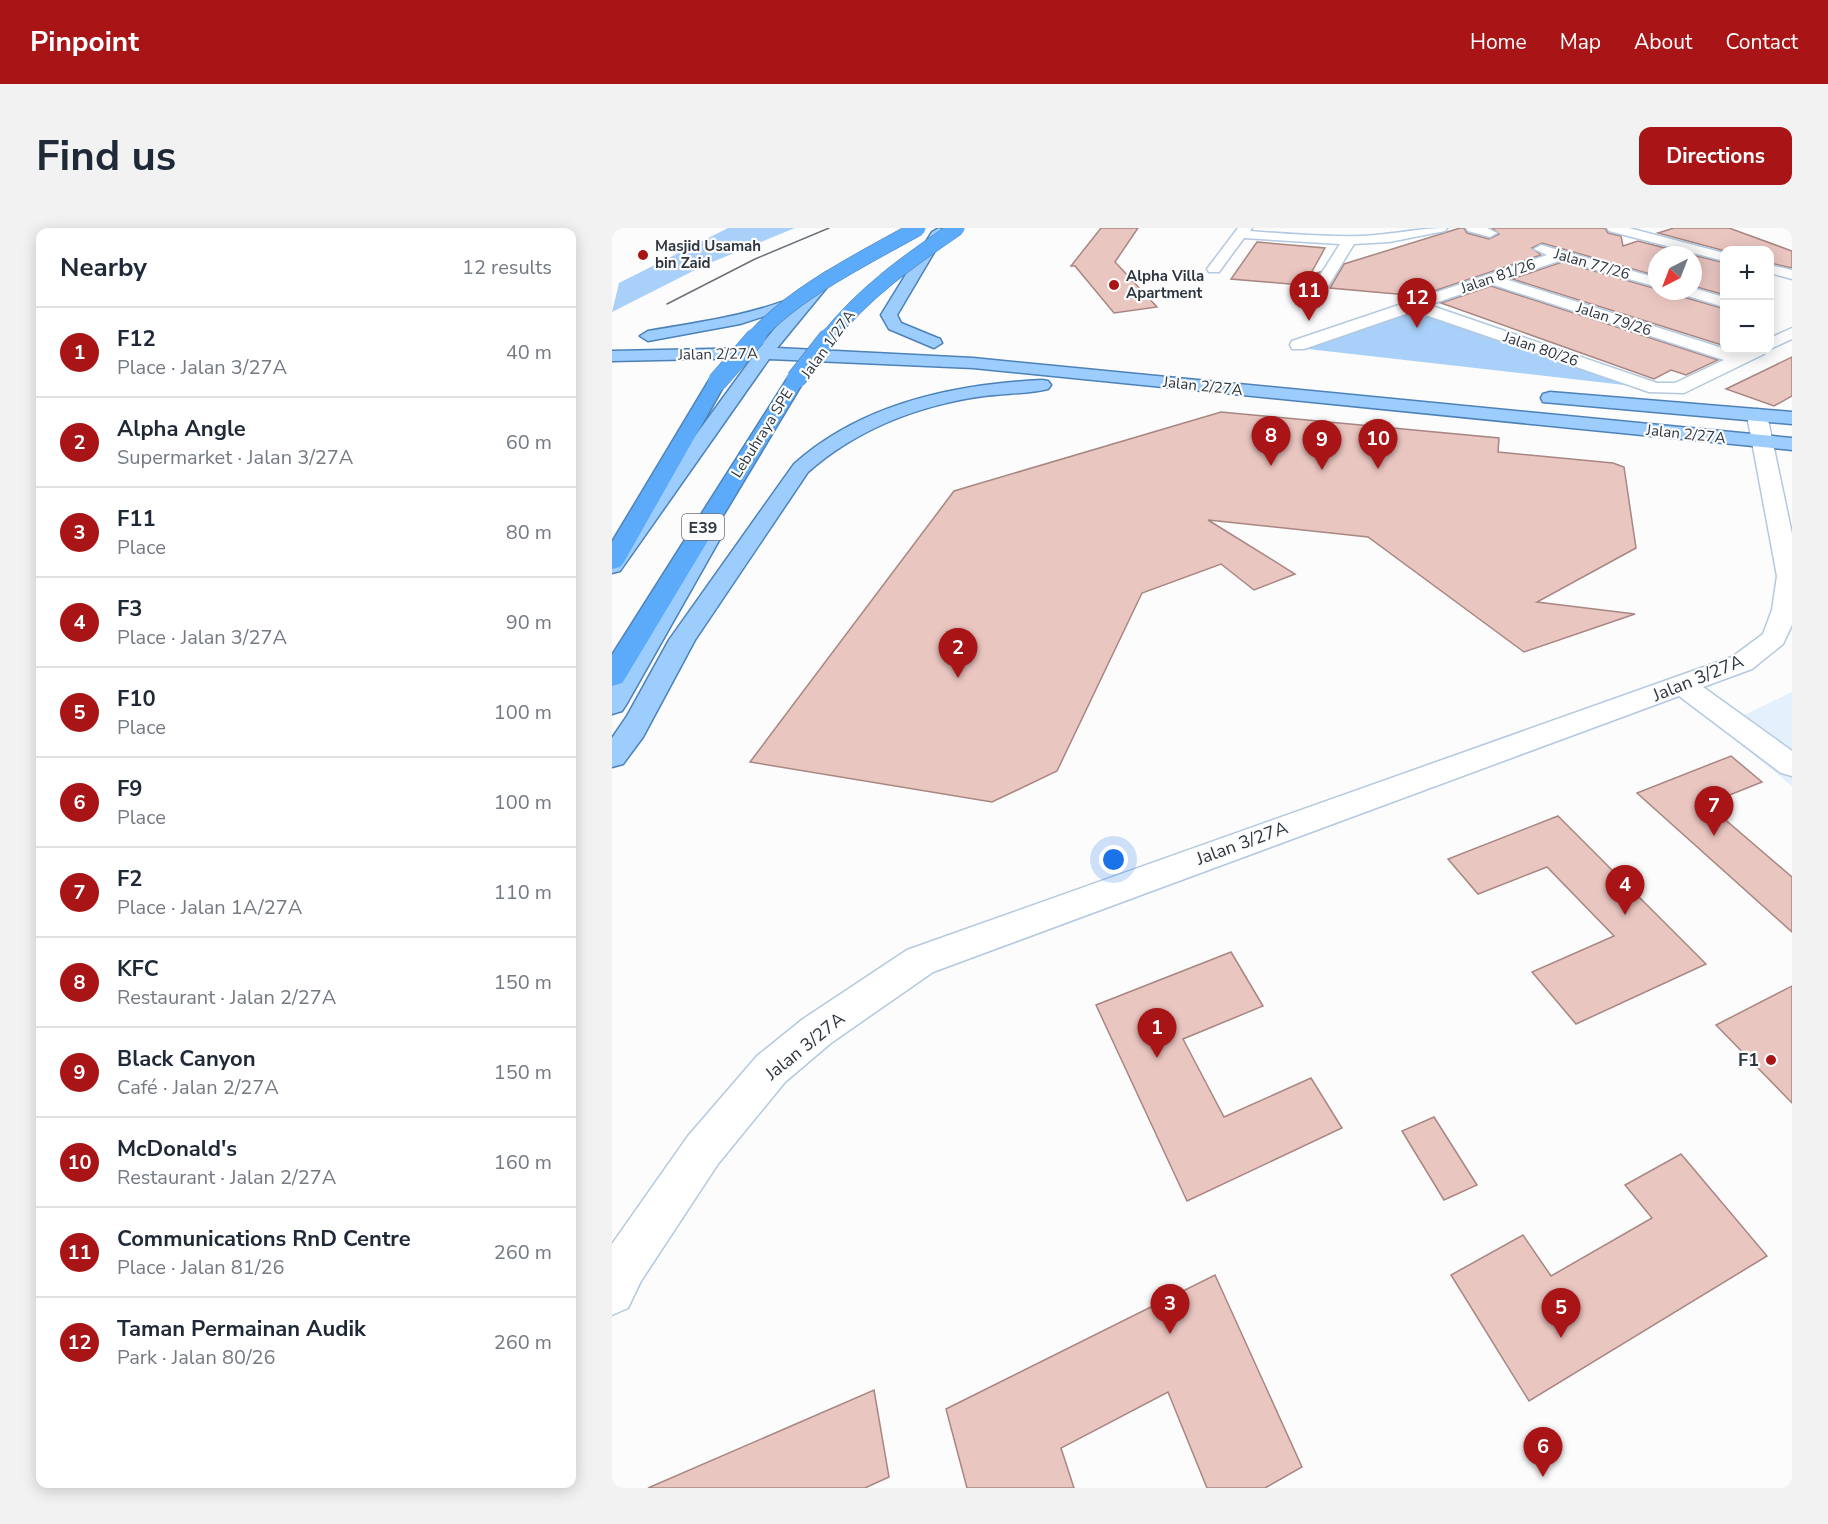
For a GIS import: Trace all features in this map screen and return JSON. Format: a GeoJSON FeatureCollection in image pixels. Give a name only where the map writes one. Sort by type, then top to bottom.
{"type":"FeatureCollection","features":[{"type":"Feature","properties":{"kind":"highway"},"geometry":{"type":"LineString","coordinates":[[612,564],[717,382],[770,321],[842,270],[918,228]]}},
{"type":"Feature","properties":{"kind":"highway","name":"Lebuhraya SPE"},"geometry":{"type":"LineString","coordinates":[[612,677],[796,379],[840,324],[892,273],[957,228]]}},
{"type":"Feature","properties":{"kind":"main road"},"geometry":{"type":"LineString","coordinates":[[612,564],[808,297],[837,267],[904,228]]}},
{"type":"Feature","properties":{"kind":"main road"},"geometry":{"type":"LineString","coordinates":[[934,343],[895,326],[889,315],[943,230]]}},
{"type":"Feature","properties":{"kind":"main road","name":"Jalan 1/27A"},"geometry":{"type":"LineString","coordinates":[[612,705],[804,375],[814,342],[880,275],[943,230]]}},
{"type":"Feature","properties":{"kind":"main road","name":"Jalan 2/27A"},"geometry":{"type":"LineString","coordinates":[[808,297],[740,319],[642,336],[735,334],[778,336],[973,363],[1792,444]]}},
{"type":"Feature","properties":{"kind":"main road","name":"Jalan 2/27A"},"geometry":{"type":"LineString","coordinates":[[612,356],[765,354],[814,342],[858,339]]}},
{"type":"Feature","properties":{"kind":"main road"},"geometry":{"type":"LineString","coordinates":[[891,341],[1011,350]]}},
{"type":"Feature","properties":{"kind":"main road"},"geometry":{"type":"LineString","coordinates":[[750,373],[778,368],[804,375]]}},
{"type":"Feature","properties":{"kind":"main road"},"geometry":{"type":"LineString","coordinates":[[612,757],[626,742],[682,641],[801,467],[842,436],[906,409],[976,391],[1031,385],[1185,384]]}},
{"type":"Feature","properties":{"kind":"main road","name":"Jalan 2/27A"},"geometry":{"type":"LineString","coordinates":[[1530,396],[1637,405],[1667,413],[1758,418]]}},
{"type":"Feature","properties":{"kind":"main road"},"geometry":{"type":"LineString","coordinates":[[1758,418],[1792,418]]}},
{"type":"Feature","properties":{"kind":"street"},"geometry":{"type":"LineString","coordinates":[[1214,269],[1242,231],[1348,242],[1409,236],[1440,228]]}},
{"type":"Feature","properties":{"kind":"street"},"geometry":{"type":"LineString","coordinates":[[1473,228],[1490,233]]}},
{"type":"Feature","properties":{"kind":"street"},"geometry":{"type":"LineString","coordinates":[[1614,228],[1720,256]]}},
{"type":"Feature","properties":{"kind":"street"},"geometry":{"type":"LineString","coordinates":[[1634,233],[1650,228]]}},
{"type":"Feature","properties":{"kind":"street"},"geometry":{"type":"LineString","coordinates":[[1322,285],[1348,242]]}},
{"type":"Feature","properties":{"kind":"street","name":"Jalan 77/26"},"geometry":{"type":"LineString","coordinates":[[1527,245],[1648,280]]}},
{"type":"Feature","properties":{"kind":"street","name":"Jalan 81/26"},"geometry":{"type":"LineString","coordinates":[[1298,345],[1561,255]]}},
{"type":"Feature","properties":{"kind":"street"},"geometry":{"type":"LineString","coordinates":[[1774,270],[1792,275]]}},
{"type":"Feature","properties":{"kind":"street","name":"Jalan 79/26"},"geometry":{"type":"LineString","coordinates":[[1490,279],[1738,360]]}},
{"type":"Feature","properties":{"kind":"street"},"geometry":{"type":"LineString","coordinates":[[1702,296],[1720,301]]}},
{"type":"Feature","properties":{"kind":"street","name":"Jalan 80/26"},"geometry":{"type":"LineString","coordinates":[[1413,305],[1669,391],[1678,389],[1738,360]]}},
{"type":"Feature","properties":{"kind":"street"},"geometry":{"type":"LineString","coordinates":[[1774,342],[1792,333]]}},
{"type":"Feature","properties":{"kind":"street"},"geometry":{"type":"LineString","coordinates":[[1738,360],[1750,354]]}},
{"type":"Feature","properties":{"kind":"street","name":"Jalan 3/27A"},"geometry":{"type":"LineString","coordinates":[[612,1292],[625,1265],[703,1150],[771,1069],[817,1032],[920,961],[1080,901],[1684,686],[1742,663],[1774,638],[1785,610],[1789,576],[1758,418]]}},
{"type":"Feature","properties":{"kind":"street"},"geometry":{"type":"LineString","coordinates":[[1684,686],[1792,765]]}},
{"type":"Feature","properties":{"kind":"shaded area"},"geometry":{"type":"Polygon","coordinates":[[[728,228],[795,228],[705,265],[612,312],[619,283],[728,228]]]}},
{"type":"Feature","properties":{"kind":"shaded area"},"geometry":{"type":"Polygon","coordinates":[[[1413,307],[1642,387],[1308,349],[1413,307]]]}},
{"type":"Feature","properties":{"kind":"shaded area"},"geometry":{"type":"Polygon","coordinates":[[[1792,692],[1792,786],[1719,727],[1792,692]]]}},
{"type":"Feature","properties":{"kind":"building","name":"Alpha Villa Apartment"},"geometry":{"type":"Polygon","coordinates":[[[1101,228],[1138,228],[1115,262],[1157,307],[1114,313],[1075,266],[1071,266],[1101,228]]]}},
{"type":"Feature","properties":{"kind":"building"},"geometry":{"type":"Polygon","coordinates":[[[1460,228],[1464,228],[1467,233],[1489,239],[1499,234],[1492,228],[1605,228],[1608,233],[1621,236],[1623,246],[1638,241],[1657,246],[1648,246],[1648,273],[1542,243],[1532,248],[1541,255],[1419,296],[1330,288],[1344,264],[1460,228]]]}},
{"type":"Feature","properties":{"kind":"building"},"geometry":{"type":"Polygon","coordinates":[[[1674,228],[1729,228],[1792,251],[1792,268],[1774,264],[1774,246],[1720,246],[1720,250],[1658,233],[1674,228]]]}},
{"type":"Feature","properties":{"kind":"building"},"geometry":{"type":"Polygon","coordinates":[[[1257,242],[1325,248],[1310,275],[1320,272],[1312,286],[1231,279],[1257,242]]]}},
{"type":"Feature","properties":{"kind":"building"},"geometry":{"type":"Polygon","coordinates":[[[1702,257],[1720,262],[1720,294],[1702,289],[1702,257]]]}},
{"type":"Feature","properties":{"kind":"building"},"geometry":{"type":"Polygon","coordinates":[[[1562,262],[1648,286],[1648,300],[1694,300],[1720,308],[1720,344],[1512,279],[1562,262]]]}},
{"type":"Feature","properties":{"kind":"building"},"geometry":{"type":"Polygon","coordinates":[[[1491,286],[1718,360],[1686,375],[1671,370],[1654,379],[1441,303],[1491,286]]]}},
{"type":"Feature","properties":{"kind":"building"},"geometry":{"type":"Polygon","coordinates":[[[1792,357],[1792,396],[1774,406],[1726,389],[1792,357]]]}},
{"type":"Feature","properties":{"kind":"building"},"geometry":{"type":"Polygon","coordinates":[[[1221,412],[1499,438],[1498,452],[1613,463],[1624,467],[1636,548],[1537,602],[1635,614],[1524,652],[1368,537],[1208,520],[1295,574],[1254,590],[1221,564],[1142,593],[1057,771],[992,802],[750,762],[954,491],[1221,412]]]}},
{"type":"Feature","properties":{"kind":"building"},"geometry":{"type":"Polygon","coordinates":[[[1731,756],[1762,782],[1707,804],[1792,877],[1792,932],[1637,793],[1731,756]]]}},
{"type":"Feature","properties":{"kind":"building"},"geometry":{"type":"Polygon","coordinates":[[[1558,816],[1706,964],[1576,1024],[1532,972],[1614,936],[1547,867],[1478,894],[1448,859],[1558,816]]]}},
{"type":"Feature","properties":{"kind":"building"},"geometry":{"type":"Polygon","coordinates":[[[1231,952],[1263,1006],[1183,1039],[1224,1117],[1311,1078],[1342,1128],[1187,1201],[1096,1005],[1231,952]]]}},
{"type":"Feature","properties":{"kind":"building","name":"F1"},"geometry":{"type":"Polygon","coordinates":[[[1792,986],[1792,1103],[1716,1025],[1792,986]]]}},
{"type":"Feature","properties":{"kind":"building"},"geometry":{"type":"Polygon","coordinates":[[[1434,1117],[1477,1185],[1444,1200],[1402,1131],[1434,1117]]]}},
{"type":"Feature","properties":{"kind":"building"},"geometry":{"type":"Polygon","coordinates":[[[1681,1154],[1767,1256],[1529,1401],[1451,1275],[1523,1235],[1551,1276],[1652,1218],[1625,1185],[1681,1154]]]}},
{"type":"Feature","properties":{"kind":"building"},"geometry":{"type":"Polygon","coordinates":[[[1215,1275],[1302,1467],[1265,1488],[1207,1488],[1168,1392],[1061,1448],[1074,1488],[967,1488],[946,1409],[1215,1275]]]}},
{"type":"Feature","properties":{"kind":"building"},"geometry":{"type":"Polygon","coordinates":[[[874,1390],[889,1477],[865,1488],[648,1488],[874,1390]]]}},
{"type":"Feature","properties":{"kind":"tram line"},"geometry":{"type":"LineString","coordinates":[[667,304],[755,259],[829,228]]}},
{"type":"Feature","properties":{"kind":"place","name":"Masjid Usamah bin Zaid"},"geometry":{"type":"Point","coordinates":[643,255]}},
{"type":"Feature","properties":{"kind":"place","name":"Alpha Villa Apartment"},"geometry":{"type":"Point","coordinates":[1114,285]}},
{"type":"Feature","properties":{"kind":"place","name":"Communications RnD Centre"},"geometry":{"type":"Point","coordinates":[1309,321]}},
{"type":"Feature","properties":{"kind":"place","name":"Taman Permainan Audik"},"geometry":{"type":"Point","coordinates":[1417,328]}},
{"type":"Feature","properties":{"kind":"place","name":"KFC"},"geometry":{"type":"Point","coordinates":[1271,466]}},
{"type":"Feature","properties":{"kind":"place","name":"McDonald's"},"geometry":{"type":"Point","coordinates":[1378,469]}},
{"type":"Feature","properties":{"kind":"place","name":"Black Canyon"},"geometry":{"type":"Point","coordinates":[1322,470]}},
{"type":"Feature","properties":{"kind":"place","name":"Alpha Angle"},"geometry":{"type":"Point","coordinates":[958,678]}},
{"type":"Feature","properties":{"kind":"place","name":"F2"},"geometry":{"type":"Point","coordinates":[1714,836]}},
{"type":"Feature","properties":{"kind":"place","name":"F3"},"geometry":{"type":"Point","coordinates":[1625,915]}},
{"type":"Feature","properties":{"kind":"place","name":"F12"},"geometry":{"type":"Point","coordinates":[1157,1058]}},
{"type":"Feature","properties":{"kind":"place","name":"F1"},"geometry":{"type":"Point","coordinates":[1771,1060]}},
{"type":"Feature","properties":{"kind":"place","name":"F11"},"geometry":{"type":"Point","coordinates":[1170,1334]}},
{"type":"Feature","properties":{"kind":"place","name":"F10"},"geometry":{"type":"Point","coordinates":[1561,1338]}},
{"type":"Feature","properties":{"kind":"place","name":"F9"},"geometry":{"type":"Point","coordinates":[1543,1477]}}]}
